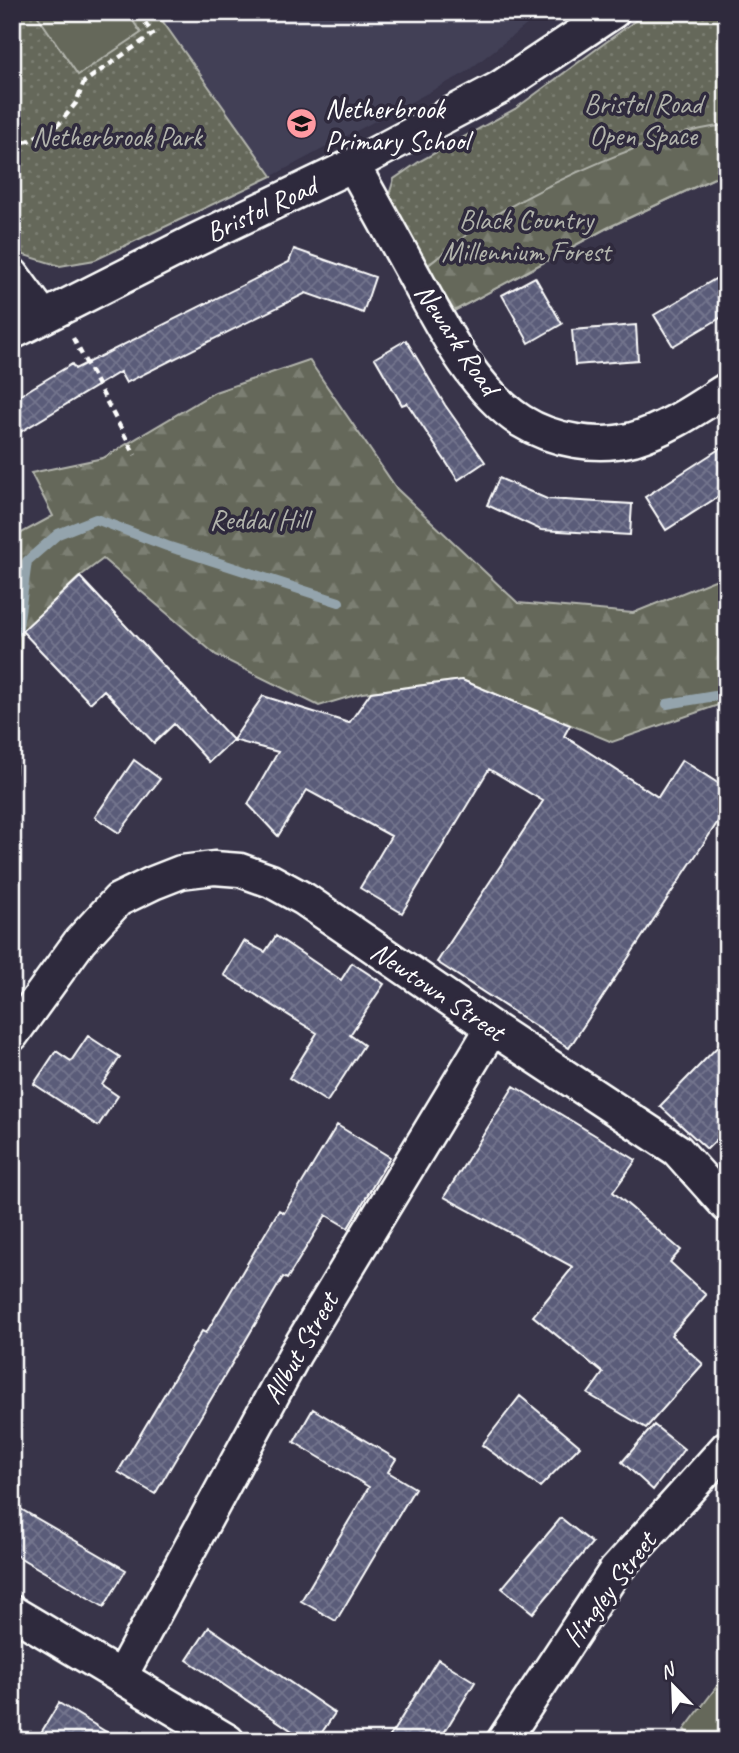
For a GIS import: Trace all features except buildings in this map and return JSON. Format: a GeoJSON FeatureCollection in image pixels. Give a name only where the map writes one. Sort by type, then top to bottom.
{"type":"FeatureCollection","features":[{"type":"Feature","properties":{"kind":"street","name":"Bristol Road"},"geometry":{"type":"LineString","coordinates":[[12,333],[353,165],[499,88],[614,12]]}},
{"type":"Feature","properties":{"kind":"street","name":"Newark Road"},"geometry":{"type":"LineString","coordinates":[[353,165],[446,332],[475,375],[519,420],[540,432],[578,442],[632,439],[664,428],[727,389]]}},
{"type":"Feature","properties":{"kind":"street"},"geometry":{"type":"LineString","coordinates":[[12,274],[50,313]]}},
{"type":"Feature","properties":{"kind":"street","name":"Newtown Street"},"geometry":{"type":"LineString","coordinates":[[12,1035],[80,941],[118,900],[181,872],[214,868],[240,870],[271,881],[304,899],[677,1150],[727,1206]]}},
{"type":"Feature","properties":{"kind":"street","name":"Allbut Street"},"geometry":{"type":"LineString","coordinates":[[121,1676],[295,1354],[492,1028]]}},
{"type":"Feature","properties":{"kind":"street","name":"Hingley Street"},"geometry":{"type":"LineString","coordinates":[[503,1741],[615,1571],[727,1447]]}},
{"type":"Feature","properties":{"kind":"street"},"geometry":{"type":"LineString","coordinates":[[12,1612],[228,1741]]}},
{"type":"Feature","properties":{"kind":"path"},"geometry":{"type":"LineString","coordinates":[[12,144],[29,141],[58,124],[76,103],[84,82],[153,34],[138,12]]}},
{"type":"Feature","properties":{"kind":"path"},"geometry":{"type":"LineString","coordinates":[[50,313],[135,455]]}},
{"type":"Feature","properties":{"kind":"shaded area","name":"Netherbrook Primary School"},"geometry":{"type":"Polygon","coordinates":[[[156,12],[543,12],[465,73],[272,176],[156,12]]]}},
{"type":"Feature","properties":{"kind":"green space","name":"Netherbrook Park"},"geometry":{"type":"Polygon","coordinates":[[[12,12],[156,12],[272,176],[95,260],[60,266],[24,255],[12,238],[12,12]]]}},
{"type":"Feature","properties":{"kind":"green space"},"geometry":{"type":"Polygon","coordinates":[[[35,12],[127,12],[141,33],[78,75],[35,12]]]}},
{"type":"Feature","properties":{"kind":"green space","name":"Bristol Road Open Space"},"geometry":{"type":"Polygon","coordinates":[[[647,12],[727,12],[727,172],[607,228],[454,311],[387,201],[394,179],[420,161],[515,109],[647,12]]]}},
{"type":"Feature","properties":{"kind":"green space","name":"Black Country Millennium Forest"},"geometry":{"type":"Polygon","coordinates":[[[727,125],[727,172],[607,228],[454,311],[427,266],[487,220],[572,175],[635,148],[698,130],[727,125]]]}},
{"type":"Feature","properties":{"kind":"green space","name":"Reddal Hill"},"geometry":{"type":"Polygon","coordinates":[[[309,360],[397,489],[518,603],[633,613],[727,575],[727,702],[612,742],[462,680],[362,693],[319,706],[216,655],[103,559],[79,577],[22,631],[16,773],[12,777],[12,538],[53,516],[31,473],[103,458],[215,392],[309,360]]]}},
{"type":"Feature","properties":{"kind":"green space"},"geometry":{"type":"Polygon","coordinates":[[[727,1673],[727,1741],[698,1741],[684,1730],[727,1673]]]}},
{"type":"Feature","properties":{"kind":"waterway"},"geometry":{"type":"LineString","coordinates":[[12,639],[18,627],[27,561],[58,534],[96,519],[167,546],[339,602]]}},
{"type":"Feature","properties":{"kind":"waterway"},"geometry":{"type":"LineString","coordinates":[[667,704],[727,694]]}},
{"type":"Feature","properties":{"kind":"place","name":"Netherbrook Primary School"},"geometry":{"type":"Point","coordinates":[302,124]}}]}
